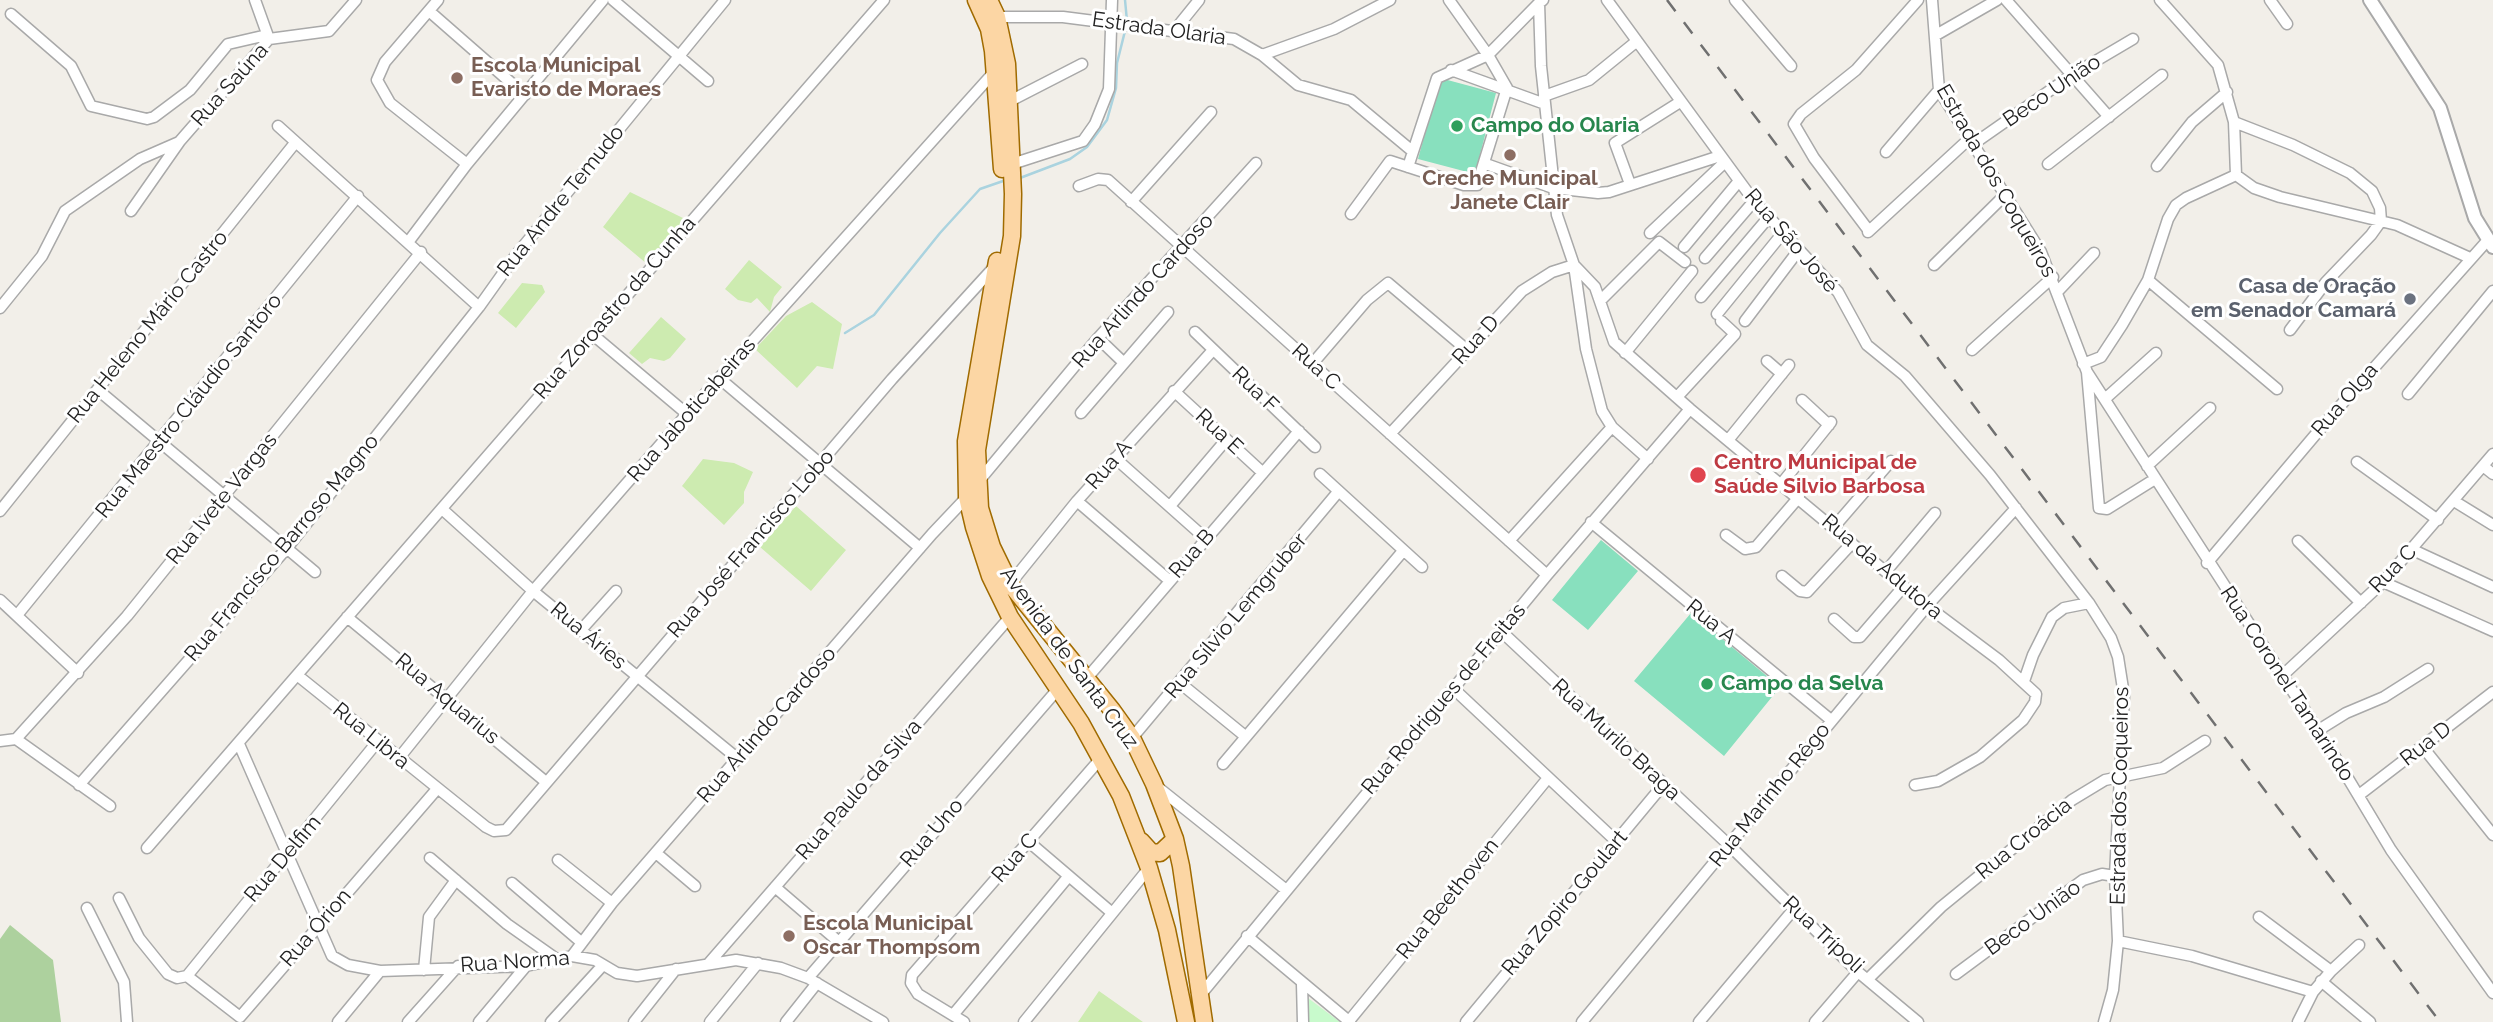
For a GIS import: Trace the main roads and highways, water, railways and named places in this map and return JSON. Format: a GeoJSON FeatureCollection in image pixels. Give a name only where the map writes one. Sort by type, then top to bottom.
{"type":"FeatureCollection","features":[{"type":"Feature","properties":{"kind":"main road","name":"Avenida de Santa Cruz"},"geometry":{"type":"LineString","coordinates":[[976,0],[989,29],[1009,178],[997,265],[966,441],[967,497],[980,550],[1010,617],[1102,757],[1137,837],[1167,930],[1186,1022]]}},
{"type":"Feature","properties":{"kind":"main road","name":"Avenida de Santa Cruz"},"geometry":{"type":"LineString","coordinates":[[989,0],[997,17],[1007,64],[1012,236],[982,414],[977,483],[985,524],[1010,584],[1132,738],[1154,784],[1175,839],[1202,993],[1204,1022]]}},
{"type":"Feature","properties":{"kind":"main road"},"geometry":{"type":"LineString","coordinates":[[1058,689],[1073,678],[1087,678]]}},
{"type":"Feature","properties":{"kind":"main road"},"geometry":{"type":"LineString","coordinates":[[1137,837],[1156,853],[1165,851],[1175,839]]}},
{"type":"Feature","properties":{"kind":"waterway"},"geometry":{"type":"LineString","coordinates":[[1125,0],[1127,21]]}},
{"type":"Feature","properties":{"kind":"waterway"},"geometry":{"type":"LineString","coordinates":[[1020,178],[1070,159],[1087,147],[1107,120],[1116,88],[1117,63],[1126,27]]}},
{"type":"Feature","properties":{"kind":"waterway"},"geometry":{"type":"LineString","coordinates":[[845,333],[874,315],[940,233],[980,189],[1006,180]]}},
{"type":"Feature","properties":{"kind":"railway"},"geometry":{"type":"LineString","coordinates":[[1667,0],[2440,1022]]}},
{"type":"Feature","properties":{"kind":"place","name":"Escola Municipal Evaristo de Moraes"},"geometry":{"type":"Point","coordinates":[457,78]}},
{"type":"Feature","properties":{"kind":"place","name":"Campo do Olaria"},"geometry":{"type":"Point","coordinates":[1457,126]}},
{"type":"Feature","properties":{"kind":"place","name":"Creche Municipal Janete Clair"},"geometry":{"type":"Point","coordinates":[1510,155]}},
{"type":"Feature","properties":{"kind":"place","name":"Casa de Oração em Senador Camará"},"geometry":{"type":"Point","coordinates":[2410,299]}},
{"type":"Feature","properties":{"kind":"place","name":"Centro Municipal de Saúde Silvio Barbosa"},"geometry":{"type":"Point","coordinates":[1698,475]}},
{"type":"Feature","properties":{"kind":"place","name":"Campo da Selva"},"geometry":{"type":"Point","coordinates":[1707,684]}},
{"type":"Feature","properties":{"kind":"place","name":"Escola Municipal Oscar Thompsom"},"geometry":{"type":"Point","coordinates":[789,936]}}]}
